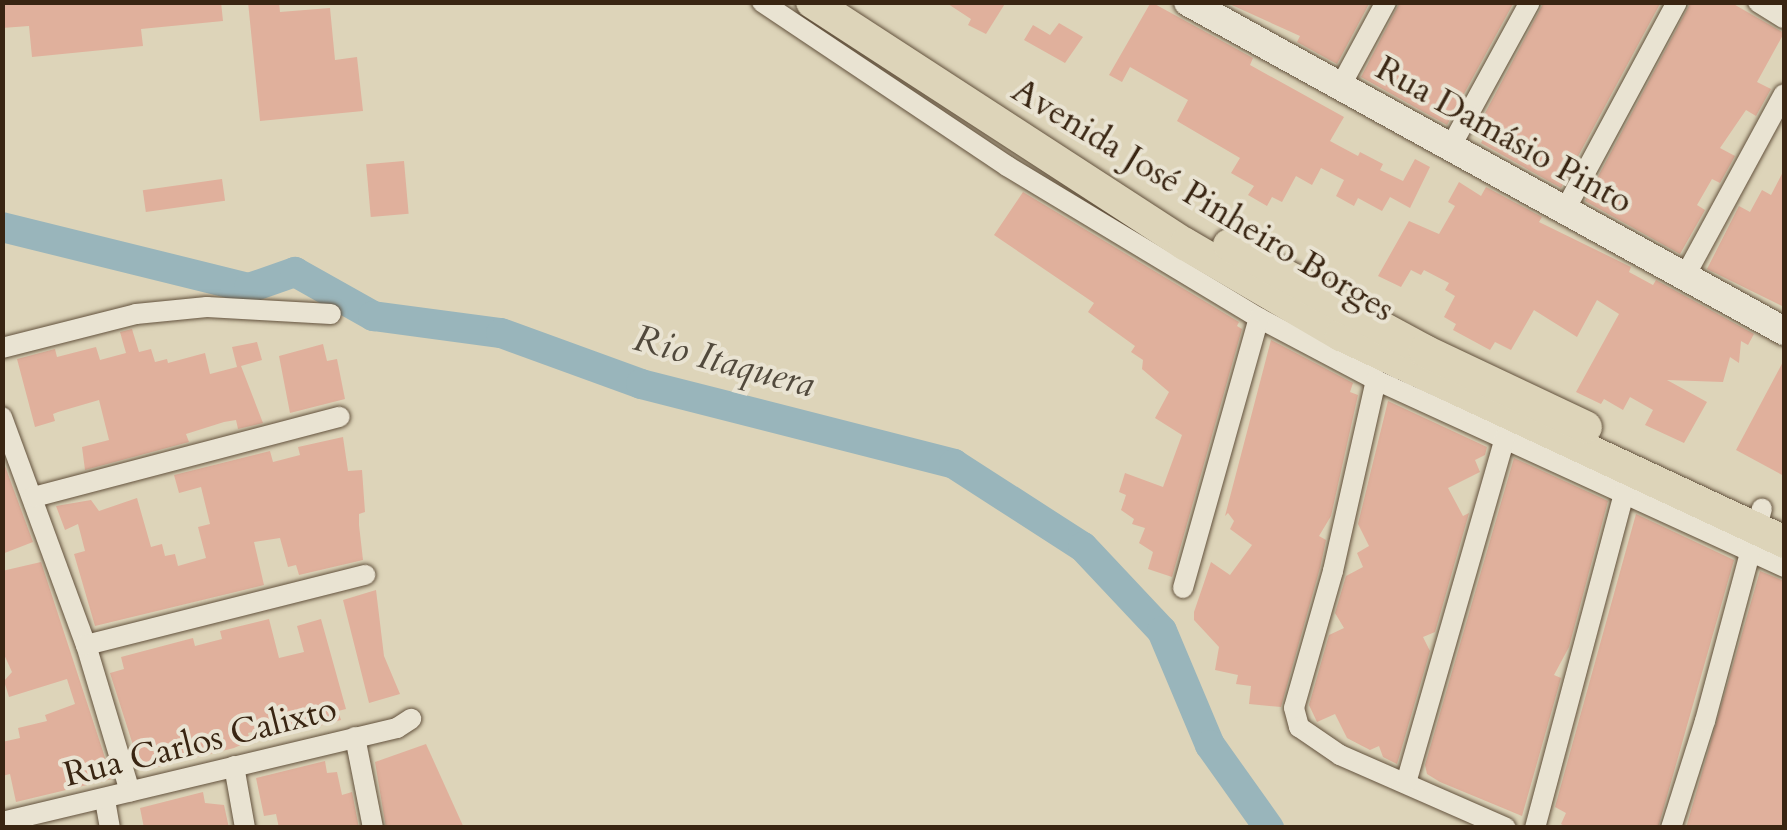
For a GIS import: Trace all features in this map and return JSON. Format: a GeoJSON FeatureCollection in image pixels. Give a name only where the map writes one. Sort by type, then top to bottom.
{"type":"FeatureCollection","features":[{"type":"Feature","properties":{"kind":"main road","name":"Avenida José Pinheiro Borges"},"geometry":{"type":"LineString","coordinates":[[812,2],[1185,244],[1308,317],[1424,378],[1767,530]]}},
{"type":"Feature","properties":{"kind":"main road","name":"Avenida José Pinheiro Borges"},"geometry":{"type":"LineString","coordinates":[[851,2],[1274,271],[1767,530]]}},
{"type":"Feature","properties":{"kind":"street"},"geometry":{"type":"LineString","coordinates":[[762,2],[1007,166],[1259,318],[1376,380],[1625,490],[1767,530],[1784,567]]}},
{"type":"Feature","properties":{"kind":"street","name":"Rua Damásio Pinto"},"geometry":{"type":"LineString","coordinates":[[1188,2],[1230,13],[1340,87],[1784,331]]}},
{"type":"Feature","properties":{"kind":"street"},"geometry":{"type":"LineString","coordinates":[[1340,87],[1386,2]]}},
{"type":"Feature","properties":{"kind":"street"},"geometry":{"type":"LineString","coordinates":[[1450,148],[1530,2]]}},
{"type":"Feature","properties":{"kind":"street"},"geometry":{"type":"LineString","coordinates":[[1565,210],[1677,2]]}},
{"type":"Feature","properties":{"kind":"street"},"geometry":{"type":"LineString","coordinates":[[1758,2],[1784,18]]}},
{"type":"Feature","properties":{"kind":"street"},"geometry":{"type":"LineString","coordinates":[[1684,278],[1784,94]]}},
{"type":"Feature","properties":{"kind":"street"},"geometry":{"type":"LineString","coordinates":[[2,348],[136,314],[206,306],[331,314]]}},
{"type":"Feature","properties":{"kind":"street"},"geometry":{"type":"LineString","coordinates":[[1183,588],[1259,318]]}},
{"type":"Feature","properties":{"kind":"street"},"geometry":{"type":"LineString","coordinates":[[1376,380],[1333,571],[1294,708],[1298,727],[1314,741],[1506,828]]}},
{"type":"Feature","properties":{"kind":"street"},"geometry":{"type":"LineString","coordinates":[[2,417],[86,645],[130,792]]}},
{"type":"Feature","properties":{"kind":"street"},"geometry":{"type":"LineString","coordinates":[[34,497],[340,417]]}},
{"type":"Feature","properties":{"kind":"street"},"geometry":{"type":"LineString","coordinates":[[1406,784],[1505,438]]}},
{"type":"Feature","properties":{"kind":"street"},"geometry":{"type":"LineString","coordinates":[[1535,828],[1625,490]]}},
{"type":"Feature","properties":{"kind":"street"},"geometry":{"type":"LineString","coordinates":[[1670,828],[1767,530]]}},
{"type":"Feature","properties":{"kind":"street"},"geometry":{"type":"LineString","coordinates":[[86,645],[365,574]]}},
{"type":"Feature","properties":{"kind":"street","name":"Rua Carlos Calixto"},"geometry":{"type":"LineString","coordinates":[[2,822],[398,728],[411,719]]}},
{"type":"Feature","properties":{"kind":"street"},"geometry":{"type":"LineString","coordinates":[[355,737],[373,828]]}},
{"type":"Feature","properties":{"kind":"street"},"geometry":{"type":"LineString","coordinates":[[234,766],[245,828]]}},
{"type":"Feature","properties":{"kind":"street"},"geometry":{"type":"LineString","coordinates":[[105,800],[110,828]]}},
{"type":"Feature","properties":{"kind":"building"},"geometry":{"type":"Polygon","coordinates":[[[2,2],[221,2],[223,21],[141,29],[143,46],[32,57],[29,26],[2,28],[2,2]]]}},
{"type":"Feature","properties":{"kind":"building"},"geometry":{"type":"Polygon","coordinates":[[[248,2],[279,2],[280,12],[330,8],[335,60],[357,57],[363,111],[260,121],[248,2]]]}},
{"type":"Feature","properties":{"kind":"building"},"geometry":{"type":"Polygon","coordinates":[[[945,2],[1006,2],[986,34],[968,25],[971,19],[945,2]]]}},
{"type":"Feature","properties":{"kind":"building"},"geometry":{"type":"Polygon","coordinates":[[[1151,2],[1253,58],[1250,65],[1344,117],[1330,141],[1383,164],[1380,170],[1403,181],[1415,159],[1430,167],[1410,208],[1390,197],[1382,211],[1358,198],[1354,206],[1336,196],[1344,180],[1321,168],[1312,185],[1296,176],[1282,202],[1272,197],[1267,206],[1248,195],[1254,186],[1231,173],[1240,158],[1177,121],[1188,100],[1130,67],[1122,82],[1109,75],[1151,2]]]}},
{"type":"Feature","properties":{"kind":"building"},"geometry":{"type":"Polygon","coordinates":[[[1225,2],[1370,2],[1337,64],[1297,42],[1300,36],[1225,2]]]}},
{"type":"Feature","properties":{"kind":"building"},"geometry":{"type":"Polygon","coordinates":[[[1400,2],[1514,2],[1447,125],[1361,77],[1400,2]]]}},
{"type":"Feature","properties":{"kind":"building"},"geometry":{"type":"Polygon","coordinates":[[[1544,2],[1661,2],[1561,188],[1481,143],[1492,122],[1483,117],[1544,2]]]}},
{"type":"Feature","properties":{"kind":"building"},"geometry":{"type":"Polygon","coordinates":[[[1691,2],[1730,2],[1784,33],[1757,82],[1771,89],[1756,116],[1746,110],[1720,148],[1735,156],[1720,183],[1712,179],[1697,205],[1705,210],[1680,254],[1585,201],[1691,2]]]}},
{"type":"Feature","properties":{"kind":"building"},"geometry":{"type":"Polygon","coordinates":[[[1059,23],[1083,37],[1065,63],[1024,40],[1033,25],[1050,35],[1059,23]]]}},
{"type":"Feature","properties":{"kind":"building"},"geometry":{"type":"Polygon","coordinates":[[[404,161],[409,214],[371,217],[366,164],[404,161]]]}},
{"type":"Feature","properties":{"kind":"building"},"geometry":{"type":"Polygon","coordinates":[[[1784,170],[1784,307],[1707,269],[1739,206],[1750,212],[1762,190],[1771,195],[1784,170]]]}},
{"type":"Feature","properties":{"kind":"building"},"geometry":{"type":"Polygon","coordinates":[[[222,179],[225,201],[146,212],[143,190],[222,179]]]}},
{"type":"Feature","properties":{"kind":"building"},"geometry":{"type":"Polygon","coordinates":[[[1459,182],[1481,196],[1486,187],[1542,217],[1539,222],[1631,267],[1629,272],[1653,285],[1656,280],[1754,334],[1748,345],[1741,341],[1739,363],[1730,357],[1723,382],[1667,380],[1707,402],[1684,443],[1645,425],[1653,410],[1630,397],[1623,410],[1604,399],[1601,404],[1576,392],[1619,314],[1597,300],[1577,337],[1534,310],[1511,350],[1495,342],[1490,350],[1453,330],[1456,324],[1444,317],[1455,296],[1445,290],[1449,283],[1424,270],[1421,275],[1411,270],[1401,287],[1378,276],[1409,221],[1439,234],[1455,206],[1448,202],[1459,182]]]}},
{"type":"Feature","properties":{"kind":"building"},"geometry":{"type":"Polygon","coordinates":[[[1023,192],[1239,322],[1237,326],[1242,329],[1172,577],[1148,569],[1153,552],[1139,543],[1145,528],[1132,524],[1134,519],[1121,510],[1126,495],[1119,492],[1125,473],[1163,487],[1182,435],[1155,418],[1169,392],[1142,369],[1143,360],[1131,352],[1135,346],[1088,312],[1094,303],[994,235],[1023,192]]]}},
{"type":"Feature","properties":{"kind":"building"},"geometry":{"type":"Polygon","coordinates":[[[132,329],[139,352],[151,349],[155,362],[167,359],[168,363],[205,353],[210,374],[237,367],[232,347],[257,342],[262,360],[241,366],[263,423],[238,429],[236,420],[224,422],[186,434],[189,442],[85,470],[82,447],[109,440],[99,400],[53,414],[55,421],[35,427],[17,359],[55,349],[57,357],[96,347],[100,360],[126,353],[120,332],[132,329]]]}},
{"type":"Feature","properties":{"kind":"building"},"geometry":{"type":"Polygon","coordinates":[[[1271,340],[1353,383],[1350,392],[1358,395],[1331,516],[1319,536],[1326,540],[1320,568],[1281,707],[1249,704],[1251,686],[1236,684],[1238,675],[1215,670],[1219,647],[1194,620],[1211,562],[1230,575],[1252,545],[1230,529],[1234,521],[1228,513],[1225,516],[1271,340]]]}},
{"type":"Feature","properties":{"kind":"building"},"geometry":{"type":"Polygon","coordinates":[[[323,344],[327,361],[337,359],[345,399],[290,413],[279,356],[323,344]]]}},
{"type":"Feature","properties":{"kind":"building"},"geometry":{"type":"Polygon","coordinates":[[[1784,360],[1784,476],[1736,450],[1784,360]]]}},
{"type":"Feature","properties":{"kind":"building"},"geometry":{"type":"Polygon","coordinates":[[[1388,401],[1487,447],[1485,455],[1475,460],[1480,472],[1448,488],[1463,516],[1469,513],[1435,632],[1423,637],[1430,651],[1397,764],[1383,757],[1379,746],[1370,750],[1347,738],[1335,714],[1317,722],[1309,705],[1329,635],[1344,628],[1335,613],[1346,576],[1363,567],[1357,553],[1369,546],[1358,524],[1388,401]]]}},
{"type":"Feature","properties":{"kind":"building"},"geometry":{"type":"Polygon","coordinates":[[[343,437],[348,471],[362,470],[365,512],[359,514],[359,525],[363,560],[299,575],[296,565],[288,567],[280,538],[254,542],[264,585],[95,626],[74,554],[85,551],[78,524],[65,530],[56,506],[91,500],[99,511],[137,498],[151,547],[162,544],[165,556],[175,554],[178,566],[206,558],[198,527],[210,524],[201,487],[179,493],[174,475],[270,451],[273,462],[300,455],[298,447],[343,437]]]}},
{"type":"Feature","properties":{"kind":"building"},"geometry":{"type":"Polygon","coordinates":[[[2,458],[33,542],[2,554],[2,458]]]}},
{"type":"Feature","properties":{"kind":"building"},"geometry":{"type":"Polygon","coordinates":[[[1514,458],[1608,501],[1569,647],[1554,675],[1561,678],[1522,816],[1440,782],[1427,774],[1425,765],[1514,458]]]}},
{"type":"Feature","properties":{"kind":"building"},"geometry":{"type":"Polygon","coordinates":[[[1636,514],[1734,560],[1658,828],[1568,828],[1561,824],[1566,813],[1555,807],[1636,514]]]}},
{"type":"Feature","properties":{"kind":"building"},"geometry":{"type":"Polygon","coordinates":[[[41,562],[112,779],[16,802],[10,774],[2,776],[2,742],[20,738],[18,728],[47,721],[45,715],[75,704],[67,679],[9,697],[4,681],[12,672],[2,650],[2,571],[41,562]]]}},
{"type":"Feature","properties":{"kind":"building"},"geometry":{"type":"Polygon","coordinates":[[[1760,571],[1784,581],[1784,828],[1686,828],[1760,571]]]}},
{"type":"Feature","properties":{"kind":"building"},"geometry":{"type":"Polygon","coordinates":[[[376,590],[384,656],[400,694],[369,703],[343,600],[376,590]]]}},
{"type":"Feature","properties":{"kind":"building"},"geometry":{"type":"Polygon","coordinates":[[[269,619],[279,658],[304,652],[297,626],[321,619],[346,709],[338,711],[341,720],[286,735],[283,724],[248,733],[250,741],[234,748],[149,769],[139,764],[110,673],[124,669],[121,657],[193,638],[195,646],[222,639],[220,631],[269,619]]]}},
{"type":"Feature","properties":{"kind":"building"},"geometry":{"type":"Polygon","coordinates":[[[426,744],[464,828],[386,828],[375,762],[426,744]]]}},
{"type":"Feature","properties":{"kind":"building"},"geometry":{"type":"Polygon","coordinates":[[[325,761],[327,773],[337,772],[342,795],[352,792],[359,828],[279,828],[276,814],[264,816],[256,778],[325,761]]]}},
{"type":"Feature","properties":{"kind":"building"},"geometry":{"type":"Polygon","coordinates":[[[203,792],[205,803],[224,805],[229,828],[144,828],[140,808],[203,792]]]}},
{"type":"Feature","properties":{"kind":"waterway","name":"Rio Itaquera"},"geometry":{"type":"LineString","coordinates":[[2,227],[249,288],[295,272],[373,316],[501,333],[641,384],[954,464],[1083,547],[1162,631],[1210,745],[1269,828]]}}]}
